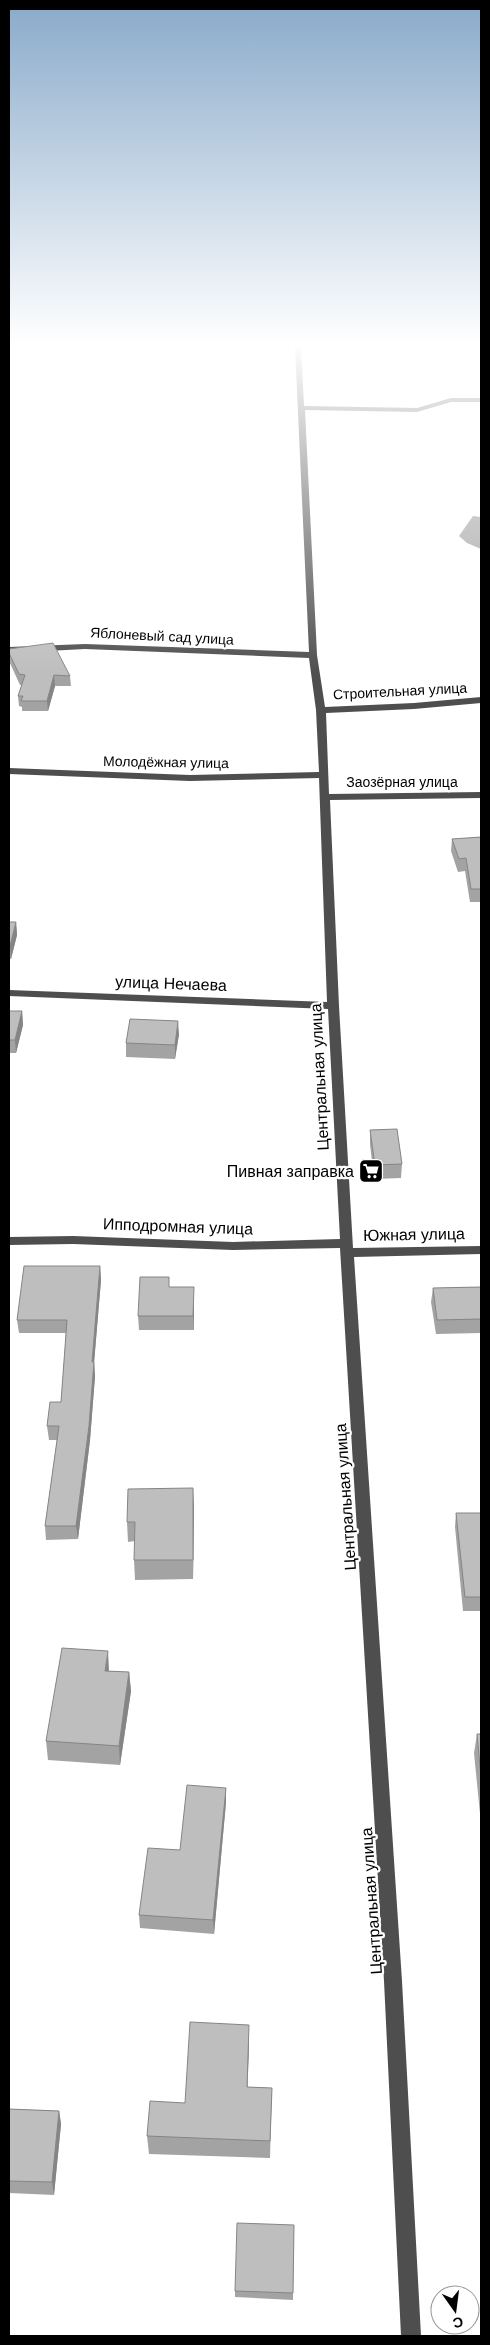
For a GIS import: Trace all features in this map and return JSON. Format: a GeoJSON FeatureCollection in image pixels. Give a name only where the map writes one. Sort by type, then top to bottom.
{"type":"FeatureCollection","features":[{"type":"Feature","properties":{"kind":"street","name":"Центральная улица"},"geometry":{"type":"LineString","coordinates":[[304,456],[313,655],[321,710],[323,797],[346,1248],[393,1981],[411,2336]]}},
{"type":"Feature","properties":{"kind":"street","name":"Яблоневый сад улица"},"geometry":{"type":"LineString","coordinates":[[9,650],[46,646],[97,646],[252,655],[313,655]]}},
{"type":"Feature","properties":{"kind":"street","name":"Строительная улица"},"geometry":{"type":"LineString","coordinates":[[321,710],[414,706],[481,700]]}},
{"type":"Feature","properties":{"kind":"street","name":"Молодёжная улица"},"geometry":{"type":"LineString","coordinates":[[9,771],[190,778],[323,775]]}},
{"type":"Feature","properties":{"kind":"street","name":"Заозёрная улица"},"geometry":{"type":"LineString","coordinates":[[323,797],[481,796]]}},
{"type":"Feature","properties":{"kind":"street","name":"улица Нечаева"},"geometry":{"type":"LineString","coordinates":[[9,993],[333,1006]]}},
{"type":"Feature","properties":{"kind":"street","name":"Ипподромная улица"},"geometry":{"type":"LineString","coordinates":[[9,1241],[73,1240],[346,1248]]}},
{"type":"Feature","properties":{"kind":"street","name":"Южная улица"},"geometry":{"type":"LineString","coordinates":[[346,1248],[481,1250]]}},
{"type":"Feature","properties":{"kind":"shaded area"},"geometry":{"type":"Polygon","coordinates":[[[473,516],[481,517],[481,549],[467,543],[459,536],[473,516]]]}},
{"type":"Feature","properties":{"kind":"building"},"geometry":{"type":"Polygon","coordinates":[[[53,643],[70,676],[54,675],[47,701],[21,701],[23,696],[18,696],[25,675],[19,674],[9,649],[53,643]]]}},
{"type":"Feature","properties":{"kind":"building"},"geometry":{"type":"Polygon","coordinates":[[[481,837],[481,889],[471,889],[466,858],[459,859],[452,839],[481,837]]]}},
{"type":"Feature","properties":{"kind":"building"},"geometry":{"type":"Polygon","coordinates":[[[9,922],[16,922],[10,946],[9,946],[9,922]]]}},
{"type":"Feature","properties":{"kind":"building"},"geometry":{"type":"Polygon","coordinates":[[[9,1011],[22,1011],[15,1040],[9,1040],[9,1011]]]}},
{"type":"Feature","properties":{"kind":"building"},"geometry":{"type":"Polygon","coordinates":[[[130,1019],[178,1021],[175,1045],[126,1043],[130,1019]]]}},
{"type":"Feature","properties":{"kind":"building"},"geometry":{"type":"Polygon","coordinates":[[[397,1129],[402,1164],[375,1165],[370,1130],[397,1129]]]}},
{"type":"Feature","properties":{"kind":"building"},"geometry":{"type":"Polygon","coordinates":[[[24,1266],[100,1266],[89,1426],[76,1526],[45,1526],[59,1426],[47,1426],[50,1402],[61,1402],[67,1320],[17,1320],[24,1266]]]}},
{"type":"Feature","properties":{"kind":"building"},"geometry":{"type":"Polygon","coordinates":[[[140,1277],[169,1277],[169,1287],[194,1287],[193,1316],[138,1316],[140,1277]]]}},
{"type":"Feature","properties":{"kind":"building"},"geometry":{"type":"Polygon","coordinates":[[[481,1287],[481,1319],[437,1320],[433,1288],[481,1287]]]}},
{"type":"Feature","properties":{"kind":"building"},"geometry":{"type":"Polygon","coordinates":[[[193,1488],[193,1560],[134,1560],[135,1522],[127,1522],[128,1489],[193,1488]]]}},
{"type":"Feature","properties":{"kind":"building"},"geometry":{"type":"Polygon","coordinates":[[[456,1513],[481,1513],[481,1597],[465,1597],[456,1513]]]}},
{"type":"Feature","properties":{"kind":"building"},"geometry":{"type":"Polygon","coordinates":[[[62,1648],[108,1651],[105,1671],[129,1672],[119,1746],[46,1741],[62,1648]]]}},
{"type":"Feature","properties":{"kind":"building"},"geometry":{"type":"Polygon","coordinates":[[[477,1734],[481,1734],[481,1777],[477,1734]]]}},
{"type":"Feature","properties":{"kind":"building"},"geometry":{"type":"Polygon","coordinates":[[[187,1785],[226,1788],[213,1920],[139,1915],[148,1848],[180,1850],[187,1785]]]}},
{"type":"Feature","properties":{"kind":"building"},"geometry":{"type":"Polygon","coordinates":[[[190,2022],[249,2025],[247,2087],[272,2088],[270,2141],[147,2136],[150,2101],[185,2103],[190,2022]]]}},
{"type":"Feature","properties":{"kind":"building"},"geometry":{"type":"Polygon","coordinates":[[[9,2109],[59,2111],[52,2182],[9,2181],[9,2109]]]}},
{"type":"Feature","properties":{"kind":"building"},"geometry":{"type":"Polygon","coordinates":[[[237,2223],[294,2225],[293,2293],[235,2291],[237,2223]]]}},
{"type":"Feature","properties":{"kind":"place","name":"Пивная заправка"},"geometry":{"type":"Point","coordinates":[371,1171]}}]}
